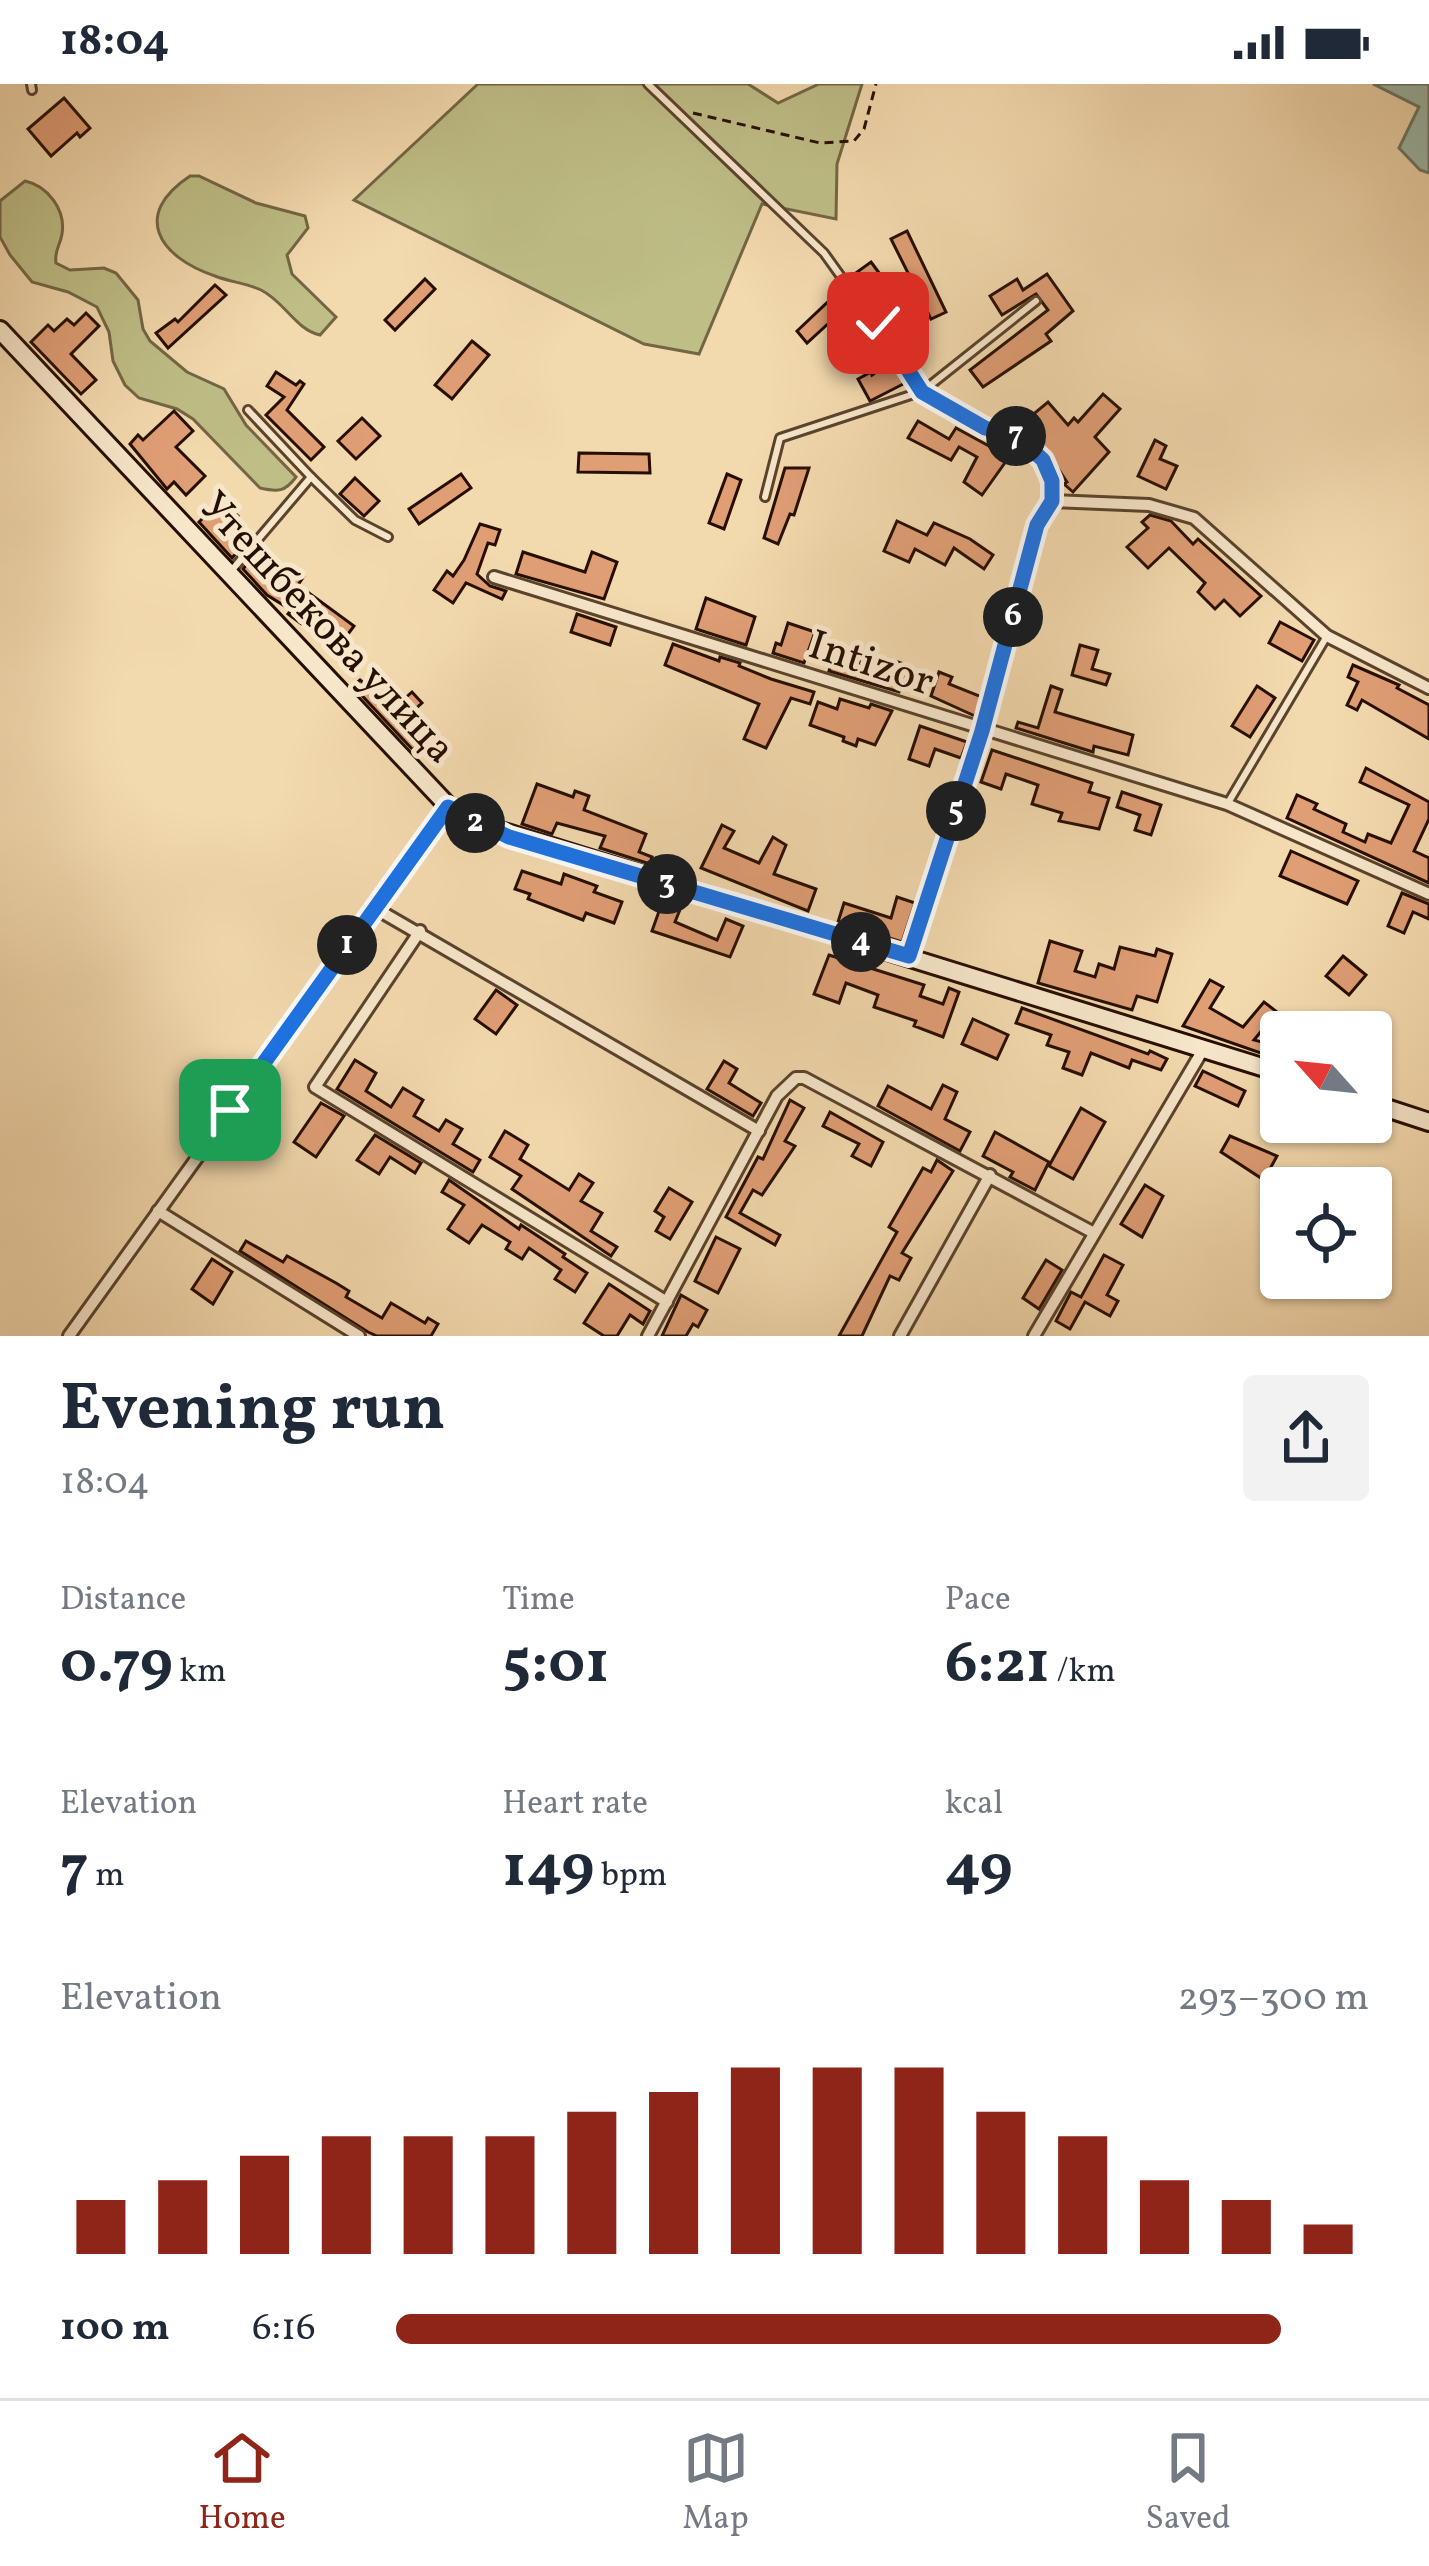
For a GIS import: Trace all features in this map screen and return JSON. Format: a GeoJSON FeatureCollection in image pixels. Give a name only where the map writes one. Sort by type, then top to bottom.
{"type":"FeatureCollection","features":[{"type":"Feature","properties":{"kind":"main road","name":"Утешбекова улица"},"geometry":{"type":"LineString","coordinates":[[0,330],[448,807],[509,837],[1260,1066]]}},
{"type":"Feature","properties":{"kind":"main road"},"geometry":{"type":"LineString","coordinates":[[1392,1110],[1429,1122]]}},
{"type":"Feature","properties":{"kind":"street"},"geometry":{"type":"LineString","coordinates":[[909,956],[982,731],[1037,525],[1052,501],[1149,505],[1194,518],[1327,636],[1429,688]]}},
{"type":"Feature","properties":{"kind":"street","name":"Intizor"},"geometry":{"type":"LineString","coordinates":[[494,577],[1227,804],[1429,894]]}},
{"type":"Feature","properties":{"kind":"street"},"geometry":{"type":"LineString","coordinates":[[69,1336],[448,807]]}},
{"type":"Feature","properties":{"kind":"street"},"geometry":{"type":"LineString","coordinates":[[373,907],[759,1131]]}},
{"type":"Feature","properties":{"kind":"street"},"geometry":{"type":"LineString","coordinates":[[420,931],[315,1087],[667,1302]]}},
{"type":"Feature","properties":{"kind":"street"},"geometry":{"type":"LineString","coordinates":[[1034,1336],[1204,1048]]}},
{"type":"Feature","properties":{"kind":"street"},"geometry":{"type":"LineString","coordinates":[[648,1336],[785,1084],[804,1078],[1094,1233]]}},
{"type":"Feature","properties":{"kind":"street"},"geometry":{"type":"LineString","coordinates":[[900,1336],[990,1174]]}},
{"type":"Feature","properties":{"kind":"street"},"geometry":{"type":"LineString","coordinates":[[158,1211],[359,1336]]}},
{"type":"Feature","properties":{"kind":"lane"},"geometry":{"type":"LineString","coordinates":[[648,84],[824,253],[922,392],[985,428],[1017,436],[1043,460],[1052,481],[1052,501]]}},
{"type":"Feature","properties":{"kind":"lane"},"geometry":{"type":"LineString","coordinates":[[765,497],[780,438],[922,392],[1036,301]]}},
{"type":"Feature","properties":{"kind":"lane"},"geometry":{"type":"LineString","coordinates":[[248,410],[355,520],[388,537]]}},
{"type":"Feature","properties":{"kind":"lane"},"geometry":{"type":"LineString","coordinates":[[230,573],[311,478]]}},
{"type":"Feature","properties":{"kind":"lane"},"geometry":{"type":"LineString","coordinates":[[1227,804],[1327,636]]}},
{"type":"Feature","properties":{"kind":"path"},"geometry":{"type":"LineString","coordinates":[[679,110],[820,143],[854,141],[864,129],[876,84]]}},
{"type":"Feature","properties":{"kind":"shaded area"},"geometry":{"type":"Polygon","coordinates":[[[478,84],[748,84],[778,103],[819,84],[862,84],[837,164],[836,219],[762,204],[699,354],[644,344],[354,200],[478,84]]]}},
{"type":"Feature","properties":{"kind":"shaded area"},"geometry":{"type":"Polygon","coordinates":[[[1373,84],[1429,84],[1429,173],[1399,148],[1419,107],[1373,84]]]}},
{"type":"Feature","properties":{"kind":"shaded area"},"geometry":{"type":"Polygon","coordinates":[[[190,176],[256,203],[305,216],[308,228],[287,255],[292,274],[336,317],[320,335],[261,290],[195,268],[167,246],[159,234],[161,205],[190,176]]]}},
{"type":"Feature","properties":{"kind":"shaded area"},"geometry":{"type":"Polygon","coordinates":[[[25,181],[41,188],[58,208],[63,225],[56,263],[70,270],[104,268],[116,273],[138,300],[150,341],[187,372],[224,389],[246,425],[296,477],[288,486],[260,488],[193,419],[139,398],[125,385],[113,361],[109,332],[97,307],[32,282],[0,237],[0,201],[25,181]]]}},
{"type":"Feature","properties":{"kind":"building"},"geometry":{"type":"Polygon","coordinates":[[[64,98],[90,128],[51,156],[28,129],[64,98]]]}},
{"type":"Feature","properties":{"kind":"building"},"geometry":{"type":"Polygon","coordinates":[[[907,231],[946,312],[931,319],[891,239],[907,231]]]}},
{"type":"Feature","properties":{"kind":"building"},"geometry":{"type":"Polygon","coordinates":[[[871,262],[905,308],[898,313],[918,340],[905,350],[853,275],[871,262]]]}},
{"type":"Feature","properties":{"kind":"building"},"geometry":{"type":"Polygon","coordinates":[[[1047,274],[1073,311],[1046,334],[1051,341],[983,387],[970,370],[1048,310],[1036,294],[1002,315],[990,296],[1017,279],[1023,290],[1047,274]]]}},
{"type":"Feature","properties":{"kind":"building"},"geometry":{"type":"Polygon","coordinates":[[[425,279],[435,289],[395,330],[385,320],[425,279]]]}},
{"type":"Feature","properties":{"kind":"building"},"geometry":{"type":"Polygon","coordinates":[[[215,285],[226,295],[168,348],[156,333],[175,319],[178,322],[215,285]]]}},
{"type":"Feature","properties":{"kind":"building"},"geometry":{"type":"Polygon","coordinates":[[[832,298],[843,310],[807,343],[797,331],[832,298]]]}},
{"type":"Feature","properties":{"kind":"building"},"geometry":{"type":"Polygon","coordinates":[[[86,313],[99,326],[71,354],[96,380],[81,394],[31,342],[48,325],[54,331],[67,319],[74,325],[86,313]]]}},
{"type":"Feature","properties":{"kind":"building"},"geometry":{"type":"Polygon","coordinates":[[[472,341],[489,355],[452,399],[435,385],[472,341]]]}},
{"type":"Feature","properties":{"kind":"building"},"geometry":{"type":"Polygon","coordinates":[[[892,361],[907,382],[870,401],[858,379],[892,361]]]}},
{"type":"Feature","properties":{"kind":"building"},"geometry":{"type":"Polygon","coordinates":[[[276,372],[296,385],[304,384],[287,410],[324,447],[311,460],[266,415],[284,397],[267,386],[276,372]]]}},
{"type":"Feature","properties":{"kind":"building"},"geometry":{"type":"Polygon","coordinates":[[[1103,394],[1120,409],[1095,437],[1109,452],[1073,492],[1049,455],[1019,426],[1048,402],[1068,425],[1074,418],[1078,422],[1103,394]]]}},
{"type":"Feature","properties":{"kind":"building"},"geometry":{"type":"Polygon","coordinates":[[[174,411],[193,431],[176,447],[205,476],[186,495],[174,482],[167,489],[130,444],[138,435],[143,440],[174,411]]]}},
{"type":"Feature","properties":{"kind":"building"},"geometry":{"type":"Polygon","coordinates":[[[362,418],[380,436],[356,459],[338,441],[362,418]]]}},
{"type":"Feature","properties":{"kind":"building"},"geometry":{"type":"Polygon","coordinates":[[[918,421],[949,439],[956,428],[1009,457],[982,495],[964,482],[977,457],[959,447],[951,460],[908,438],[918,421]]]}},
{"type":"Feature","properties":{"kind":"building"},"geometry":{"type":"Polygon","coordinates":[[[1155,440],[1166,446],[1160,459],[1177,466],[1166,489],[1138,476],[1155,440]]]}},
{"type":"Feature","properties":{"kind":"building"},"geometry":{"type":"Polygon","coordinates":[[[579,453],[649,454],[650,473],[578,472],[579,453]]]}},
{"type":"Feature","properties":{"kind":"building"},"geometry":{"type":"Polygon","coordinates":[[[785,468],[809,468],[794,515],[790,514],[778,544],[764,538],[785,468]]]}},
{"type":"Feature","properties":{"kind":"building"},"geometry":{"type":"Polygon","coordinates":[[[461,474],[471,488],[419,524],[409,509],[461,474]]]}},
{"type":"Feature","properties":{"kind":"building"},"geometry":{"type":"Polygon","coordinates":[[[727,474],[741,480],[724,529],[709,523],[727,474]]]}},
{"type":"Feature","properties":{"kind":"building"},"geometry":{"type":"Polygon","coordinates":[[[355,478],[379,501],[364,516],[340,494],[355,478]]]}},
{"type":"Feature","properties":{"kind":"building"},"geometry":{"type":"Polygon","coordinates":[[[221,500],[238,516],[223,531],[240,549],[232,558],[199,522],[221,500]]]}},
{"type":"Feature","properties":{"kind":"building"},"geometry":{"type":"Polygon","coordinates":[[[1150,515],[1171,521],[1193,544],[1198,539],[1261,596],[1240,616],[1224,600],[1215,609],[1198,592],[1205,583],[1169,548],[1148,568],[1127,547],[1148,528],[1142,522],[1150,515]]]}},
{"type":"Feature","properties":{"kind":"building"},"geometry":{"type":"Polygon","coordinates":[[[897,521],[927,535],[934,523],[993,555],[984,569],[954,548],[945,565],[915,549],[909,562],[884,551],[897,521]]]}},
{"type":"Feature","properties":{"kind":"building"},"geometry":{"type":"Polygon","coordinates":[[[480,524],[500,530],[495,545],[488,543],[477,574],[490,586],[506,591],[502,599],[466,583],[453,603],[434,590],[447,571],[453,576],[480,524]]]}},
{"type":"Feature","properties":{"kind":"building"},"geometry":{"type":"Polygon","coordinates":[[[523,552],[585,572],[592,552],[617,562],[604,599],[516,574],[523,552]]]}},
{"type":"Feature","properties":{"kind":"building"},"geometry":{"type":"Polygon","coordinates":[[[252,558],[281,587],[295,569],[304,576],[298,585],[354,626],[340,645],[315,626],[311,631],[267,595],[243,569],[252,558]]]}},
{"type":"Feature","properties":{"kind":"building"},"geometry":{"type":"Polygon","coordinates":[[[706,598],[755,617],[746,645],[696,629],[706,598]]]}},
{"type":"Feature","properties":{"kind":"building"},"geometry":{"type":"Polygon","coordinates":[[[577,614],[616,627],[610,645],[571,632],[577,614]]]}},
{"type":"Feature","properties":{"kind":"building"},"geometry":{"type":"Polygon","coordinates":[[[1280,622],[1314,640],[1302,661],[1269,643],[1280,622]]]}},
{"type":"Feature","properties":{"kind":"building"},"geometry":{"type":"Polygon","coordinates":[[[788,623],[815,632],[804,663],[773,653],[788,623]]]}},
{"type":"Feature","properties":{"kind":"building"},"geometry":{"type":"Polygon","coordinates":[[[673,644],[719,661],[720,657],[740,663],[814,692],[810,704],[791,698],[766,748],[744,739],[759,704],[665,665],[673,644]]]}},
{"type":"Feature","properties":{"kind":"building"},"geometry":{"type":"Polygon","coordinates":[[[838,645],[862,653],[858,665],[882,674],[887,658],[909,666],[899,692],[829,671],[838,645]]]}},
{"type":"Feature","properties":{"kind":"building"},"geometry":{"type":"Polygon","coordinates":[[[1080,645],[1098,650],[1092,669],[1110,674],[1106,685],[1072,675],[1080,645]]]}},
{"type":"Feature","properties":{"kind":"building"},"geometry":{"type":"Polygon","coordinates":[[[1353,665],[1399,685],[1397,688],[1429,705],[1429,739],[1362,700],[1357,710],[1347,705],[1358,682],[1348,677],[1353,665]]]}},
{"type":"Feature","properties":{"kind":"building"},"geometry":{"type":"Polygon","coordinates":[[[939,672],[952,677],[949,684],[982,697],[975,716],[931,696],[939,672]]]}},
{"type":"Feature","properties":{"kind":"building"},"geometry":{"type":"Polygon","coordinates":[[[360,680],[394,708],[412,692],[422,703],[402,721],[421,743],[413,750],[353,686],[360,680]]]}},
{"type":"Feature","properties":{"kind":"building"},"geometry":{"type":"Polygon","coordinates":[[[1051,686],[1062,690],[1055,712],[1133,735],[1128,755],[1094,746],[1093,752],[1016,728],[1018,722],[1038,728],[1051,686]]]}},
{"type":"Feature","properties":{"kind":"building"},"geometry":{"type":"Polygon","coordinates":[[[1257,686],[1275,698],[1250,737],[1232,726],[1257,686]]]}},
{"type":"Feature","properties":{"kind":"building"},"geometry":{"type":"Polygon","coordinates":[[[840,699],[892,711],[875,745],[858,739],[856,746],[810,725],[818,702],[837,709],[840,699]]]}},
{"type":"Feature","properties":{"kind":"building"},"geometry":{"type":"Polygon","coordinates":[[[920,726],[967,742],[961,758],[935,749],[929,766],[909,759],[920,726]]]}},
{"type":"Feature","properties":{"kind":"building"},"geometry":{"type":"Polygon","coordinates":[[[992,750],[1092,783],[1089,792],[1109,798],[1099,829],[1059,821],[1062,813],[1032,804],[1038,785],[1006,774],[1001,789],[981,782],[992,750]]]}},
{"type":"Feature","properties":{"kind":"building"},"geometry":{"type":"Polygon","coordinates":[[[1366,768],[1429,802],[1429,819],[1414,851],[1429,858],[1429,883],[1287,818],[1297,795],[1346,824],[1343,832],[1365,842],[1368,834],[1391,843],[1409,805],[1360,782],[1366,768]]]}},
{"type":"Feature","properties":{"kind":"building"},"geometry":{"type":"Polygon","coordinates":[[[537,784],[573,797],[575,791],[589,796],[584,810],[646,834],[639,852],[652,857],[650,864],[600,848],[605,836],[557,823],[552,834],[522,824],[537,784]]]}},
{"type":"Feature","properties":{"kind":"building"},"geometry":{"type":"Polygon","coordinates":[[[1122,792],[1161,805],[1151,835],[1135,830],[1140,815],[1117,807],[1122,792]]]}},
{"type":"Feature","properties":{"kind":"building"},"geometry":{"type":"Polygon","coordinates":[[[722,825],[734,831],[724,848],[759,863],[773,837],[786,845],[774,874],[816,889],[808,911],[701,868],[722,825]]]}},
{"type":"Feature","properties":{"kind":"building"},"geometry":{"type":"Polygon","coordinates":[[[1291,851],[1358,881],[1347,904],[1280,876],[1291,851]]]}},
{"type":"Feature","properties":{"kind":"building"},"geometry":{"type":"Polygon","coordinates":[[[522,871],[561,884],[564,874],[597,886],[594,892],[622,902],[614,923],[586,913],[583,920],[528,899],[530,894],[515,889],[522,871]]]}},
{"type":"Feature","properties":{"kind":"building"},"geometry":{"type":"Polygon","coordinates":[[[1402,893],[1429,904],[1429,919],[1413,912],[1404,933],[1388,926],[1402,893]]]}},
{"type":"Feature","properties":{"kind":"building"},"geometry":{"type":"Polygon","coordinates":[[[897,897],[915,903],[902,942],[838,922],[844,903],[891,918],[897,897]]]}},
{"type":"Feature","properties":{"kind":"building"},"geometry":{"type":"Polygon","coordinates":[[[663,900],[681,907],[675,922],[717,940],[726,919],[743,926],[730,957],[652,931],[663,900]]]}},
{"type":"Feature","properties":{"kind":"building"},"geometry":{"type":"Polygon","coordinates":[[[1050,941],[1082,951],[1075,971],[1095,977],[1099,964],[1114,969],[1120,947],[1155,956],[1157,949],[1172,954],[1157,1002],[1137,996],[1132,1010],[1038,983],[1050,941]]]}},
{"type":"Feature","properties":{"kind":"building"},"geometry":{"type":"Polygon","coordinates":[[[829,955],[924,985],[920,996],[943,1004],[949,988],[959,992],[943,1037],[914,1026],[916,1021],[874,1007],[878,995],[846,983],[839,1003],[814,994],[829,955]]]}},
{"type":"Feature","properties":{"kind":"building"},"geometry":{"type":"Polygon","coordinates":[[[1343,956],[1366,975],[1349,995],[1326,976],[1343,956]]]}},
{"type":"Feature","properties":{"kind":"building"},"geometry":{"type":"Polygon","coordinates":[[[1210,980],[1223,987],[1210,1008],[1243,1027],[1264,1002],[1276,1011],[1260,1011],[1260,1033],[1254,1040],[1260,1042],[1260,1053],[1183,1026],[1210,980]]]}},
{"type":"Feature","properties":{"kind":"building"},"geometry":{"type":"Polygon","coordinates":[[[496,990],[517,1005],[496,1034],[475,1019],[496,990]]]}},
{"type":"Feature","properties":{"kind":"building"},"geometry":{"type":"Polygon","coordinates":[[[1022,1008],[1167,1059],[1161,1070],[1132,1060],[1129,1068],[1091,1053],[1082,1075],[1063,1068],[1069,1052],[1047,1045],[1051,1035],[1016,1023],[1022,1008]]]}},
{"type":"Feature","properties":{"kind":"building"},"geometry":{"type":"Polygon","coordinates":[[[973,1019],[1008,1035],[997,1059],[962,1044],[973,1019]]]}},
{"type":"Feature","properties":{"kind":"building"},"geometry":{"type":"Polygon","coordinates":[[[355,1060],[376,1073],[366,1091],[391,1107],[403,1088],[423,1100],[414,1116],[439,1131],[446,1120],[462,1129],[453,1144],[480,1160],[473,1172],[337,1089],[355,1060]]]}},
{"type":"Feature","properties":{"kind":"building"},"geometry":{"type":"Polygon","coordinates":[[[724,1061],[737,1069],[729,1083],[761,1103],[753,1116],[707,1089],[724,1061]]]}},
{"type":"Feature","properties":{"kind":"building"},"geometry":{"type":"Polygon","coordinates":[[[1203,1071],[1245,1091],[1238,1106],[1195,1086],[1203,1071]]]}},
{"type":"Feature","properties":{"kind":"building"},"geometry":{"type":"Polygon","coordinates":[[[943,1085],[957,1092],[945,1119],[970,1132],[960,1151],[878,1106],[888,1086],[931,1109],[943,1085]]]}},
{"type":"Feature","properties":{"kind":"building"},"geometry":{"type":"Polygon","coordinates":[[[790,1100],[804,1108],[785,1141],[795,1146],[762,1195],[753,1190],[740,1213],[780,1235],[775,1245],[726,1217],[758,1157],[763,1159],[790,1100]]]}},
{"type":"Feature","properties":{"kind":"building"},"geometry":{"type":"Polygon","coordinates":[[[321,1103],[344,1116],[316,1157],[294,1142],[321,1103]]]}},
{"type":"Feature","properties":{"kind":"building"},"geometry":{"type":"Polygon","coordinates":[[[1081,1108],[1105,1122],[1073,1179],[1049,1166],[1081,1108]]]}},
{"type":"Feature","properties":{"kind":"building"},"geometry":{"type":"Polygon","coordinates":[[[830,1112],[883,1142],[871,1166],[852,1156],[859,1144],[823,1126],[830,1112]]]}},
{"type":"Feature","properties":{"kind":"building"},"geometry":{"type":"Polygon","coordinates":[[[505,1131],[528,1145],[520,1159],[569,1190],[579,1174],[593,1183],[581,1201],[602,1213],[591,1231],[617,1247],[611,1256],[512,1189],[521,1176],[490,1157],[505,1131]]]}},
{"type":"Feature","properties":{"kind":"building"},"geometry":{"type":"Polygon","coordinates":[[[995,1132],[1049,1162],[1035,1190],[983,1156],[995,1132]]]}},
{"type":"Feature","properties":{"kind":"building"},"geometry":{"type":"Polygon","coordinates":[[[375,1135],[421,1163],[415,1173],[390,1157],[379,1174],[357,1160],[375,1135]]]}},
{"type":"Feature","properties":{"kind":"building"},"geometry":{"type":"Polygon","coordinates":[[[1230,1136],[1277,1156],[1271,1167],[1260,1167],[1260,1177],[1221,1152],[1230,1136]]]}},
{"type":"Feature","properties":{"kind":"building"},"geometry":{"type":"Polygon","coordinates":[[[937,1160],[953,1171],[902,1253],[911,1258],[899,1280],[890,1276],[862,1336],[839,1336],[897,1232],[889,1227],[923,1168],[931,1172],[937,1160]]]}},
{"type":"Feature","properties":{"kind":"building"},"geometry":{"type":"Polygon","coordinates":[[[449,1180],[587,1273],[575,1292],[555,1279],[561,1270],[529,1248],[522,1259],[506,1249],[510,1242],[482,1225],[469,1243],[448,1229],[464,1205],[442,1192],[449,1180]]]}},
{"type":"Feature","properties":{"kind":"building"},"geometry":{"type":"Polygon","coordinates":[[[1145,1185],[1163,1196],[1142,1237],[1121,1224],[1145,1185]]]}},
{"type":"Feature","properties":{"kind":"building"},"geometry":{"type":"Polygon","coordinates":[[[669,1188],[692,1202],[670,1239],[656,1231],[664,1217],[655,1211],[669,1188]]]}},
{"type":"Feature","properties":{"kind":"building"},"geometry":{"type":"Polygon","coordinates":[[[716,1237],[740,1249],[718,1293],[695,1281],[716,1237]]]}},
{"type":"Feature","properties":{"kind":"building"},"geometry":{"type":"Polygon","coordinates":[[[246,1241],[283,1262],[287,1256],[336,1283],[349,1291],[346,1297],[382,1318],[391,1303],[425,1323],[428,1318],[438,1324],[431,1336],[377,1336],[240,1251],[246,1241]]]}},
{"type":"Feature","properties":{"kind":"building"},"geometry":{"type":"Polygon","coordinates":[[[1104,1255],[1123,1265],[1107,1295],[1118,1301],[1110,1316],[1085,1302],[1070,1329],[1056,1321],[1071,1292],[1081,1297],[1104,1255]]]}},
{"type":"Feature","properties":{"kind":"building"},"geometry":{"type":"Polygon","coordinates":[[[212,1259],[232,1272],[213,1304],[192,1289],[212,1259]]]}},
{"type":"Feature","properties":{"kind":"building"},"geometry":{"type":"Polygon","coordinates":[[[1046,1260],[1062,1270],[1039,1309],[1023,1298],[1046,1260]]]}},
{"type":"Feature","properties":{"kind":"building"},"geometry":{"type":"Polygon","coordinates":[[[609,1284],[650,1311],[643,1324],[630,1315],[617,1336],[604,1336],[584,1323],[609,1284]]]}},
{"type":"Feature","properties":{"kind":"building"},"geometry":{"type":"Polygon","coordinates":[[[681,1295],[707,1310],[698,1327],[693,1324],[686,1336],[662,1336],[681,1295]]]}},
{"type":"Feature","properties":{"kind":"route"},"geometry":{"type":"LineString","coordinates":[[230,1110],[448,807],[509,837],[909,956],[982,731],[1037,525],[1052,501],[1052,481],[1043,460],[1017,436],[985,428],[922,392],[878,323]]}}]}
